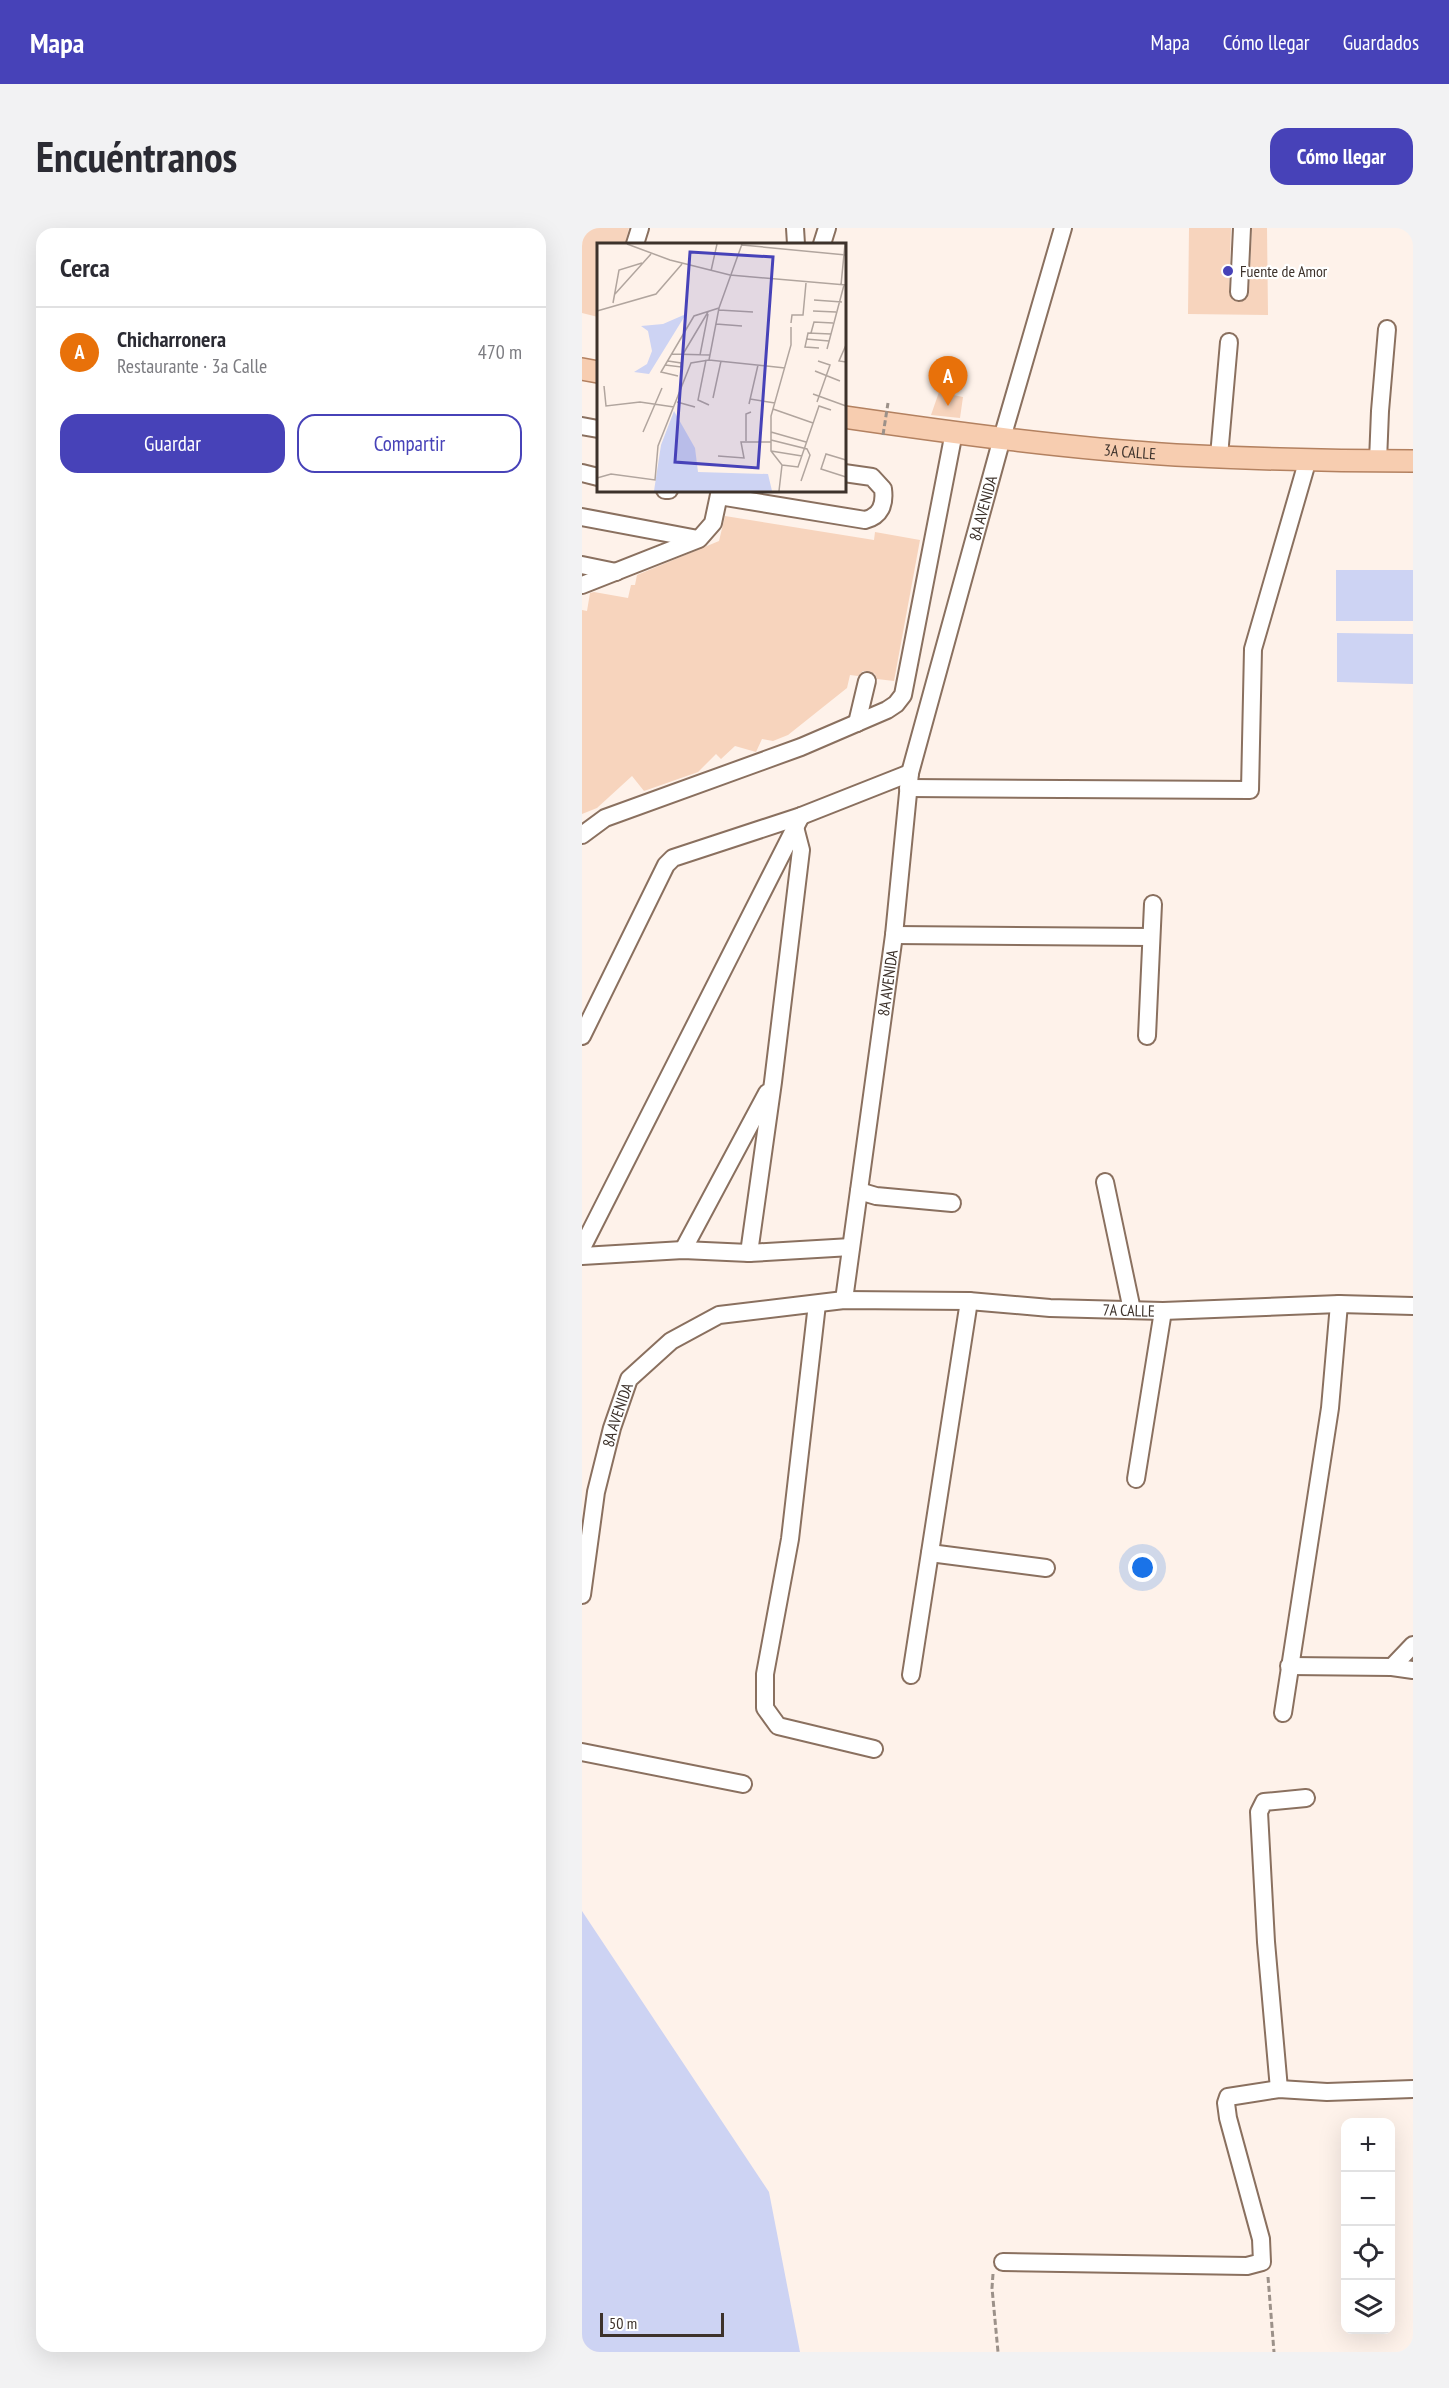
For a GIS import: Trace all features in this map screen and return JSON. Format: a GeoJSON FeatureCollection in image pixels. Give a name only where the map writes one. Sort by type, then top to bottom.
{"type":"FeatureCollection","features":[{"type":"Feature","properties":{"kind":"main road"},"geometry":{"type":"LineString","coordinates":[[582,369],[597,372]]}},
{"type":"Feature","properties":{"kind":"main road","name":"3A CALLE"},"geometry":{"type":"LineString","coordinates":[[847,418],[1002,438],[1174,454],[1413,461]]}},
{"type":"Feature","properties":{"kind":"street"},"geometry":{"type":"LineString","coordinates":[[635,243],[640,228]]}},
{"type":"Feature","properties":{"kind":"street"},"geometry":{"type":"LineString","coordinates":[[795,228],[796,243]]}},
{"type":"Feature","properties":{"kind":"street"},"geometry":{"type":"LineString","coordinates":[[822,243],[827,228]]}},
{"type":"Feature","properties":{"kind":"street","name":"8A AVENIDA"},"geometry":{"type":"LineString","coordinates":[[582,1595],[596,1492],[612,1428],[629,1379],[671,1341],[719,1315],[844,1300],[894,935],[909,781],[1002,438],[1063,228]]}},
{"type":"Feature","properties":{"kind":"street"},"geometry":{"type":"LineString","coordinates":[[1239,292],[1242,228]]}},
{"type":"Feature","properties":{"kind":"street"},"geometry":{"type":"LineString","coordinates":[[1378,461],[1387,329]]}},
{"type":"Feature","properties":{"kind":"street"},"geometry":{"type":"LineString","coordinates":[[1219,456],[1229,342]]}},
{"type":"Feature","properties":{"kind":"street"},"geometry":{"type":"LineString","coordinates":[[582,426],[597,429]]}},
{"type":"Feature","properties":{"kind":"street"},"geometry":{"type":"LineString","coordinates":[[582,836],[605,818],[801,747],[896,705],[903,695],[954,432]]}},
{"type":"Feature","properties":{"kind":"street"},"geometry":{"type":"LineString","coordinates":[[582,1036],[666,865],[683,854],[798,821],[909,781],[1250,790],[1253,649],[1308,459]]}},
{"type":"Feature","properties":{"kind":"street"},"geometry":{"type":"LineString","coordinates":[[582,585],[699,539],[713,524],[720,493],[768,497],[865,520],[873,518],[882,507],[883,489],[872,477],[846,473]]}},
{"type":"Feature","properties":{"kind":"street"},"geometry":{"type":"LineString","coordinates":[[582,474],[597,477]]}},
{"type":"Feature","properties":{"kind":"street"},"geometry":{"type":"LineString","coordinates":[[582,517],[699,539]]}},
{"type":"Feature","properties":{"kind":"street"},"geometry":{"type":"LineString","coordinates":[[582,565],[616,572]]}},
{"type":"Feature","properties":{"kind":"street"},"geometry":{"type":"LineString","coordinates":[[857,723],[867,681]]}},
{"type":"Feature","properties":{"kind":"street"},"geometry":{"type":"LineString","coordinates":[[749,1253],[773,1082],[801,850],[798,821]]}},
{"type":"Feature","properties":{"kind":"street"},"geometry":{"type":"LineString","coordinates":[[582,1248],[798,821]]}},
{"type":"Feature","properties":{"kind":"street"},"geometry":{"type":"LineString","coordinates":[[1147,1036],[1153,904]]}},
{"type":"Feature","properties":{"kind":"street"},"geometry":{"type":"LineString","coordinates":[[894,935],[1151,937]]}},
{"type":"Feature","properties":{"kind":"street"},"geometry":{"type":"LineString","coordinates":[[683,1250],[773,1082]]}},
{"type":"Feature","properties":{"kind":"street"},"geometry":{"type":"LineString","coordinates":[[745,1135],[765,1140]]}},
{"type":"Feature","properties":{"kind":"street"},"geometry":{"type":"LineString","coordinates":[[1105,1182],[1132,1310]]}},
{"type":"Feature","properties":{"kind":"street"},"geometry":{"type":"LineString","coordinates":[[859,1191],[876,1196],[952,1203]]}},
{"type":"Feature","properties":{"kind":"street"},"geometry":{"type":"LineString","coordinates":[[582,1256],[683,1250],[749,1253],[851,1247]]}},
{"type":"Feature","properties":{"kind":"street","name":"7A CALLE"},"geometry":{"type":"LineString","coordinates":[[844,1300],[969,1301],[1050,1308],[1163,1311],[1339,1304],[1413,1306]]}},
{"type":"Feature","properties":{"kind":"street"},"geometry":{"type":"LineString","coordinates":[[911,1675],[969,1301]]}},
{"type":"Feature","properties":{"kind":"street"},"geometry":{"type":"LineString","coordinates":[[817,1304],[790,1539],[765,1674],[765,1708],[778,1726],[874,1749]]}},
{"type":"Feature","properties":{"kind":"street"},"geometry":{"type":"LineString","coordinates":[[1282,1713],[1330,1408],[1339,1304]]}},
{"type":"Feature","properties":{"kind":"street"},"geometry":{"type":"LineString","coordinates":[[1136,1479],[1163,1311]]}},
{"type":"Feature","properties":{"kind":"street"},"geometry":{"type":"LineString","coordinates":[[930,1553],[1046,1568]]}},
{"type":"Feature","properties":{"kind":"street"},"geometry":{"type":"LineString","coordinates":[[1392,1667],[1413,1645]]}},
{"type":"Feature","properties":{"kind":"street"},"geometry":{"type":"LineString","coordinates":[[1289,1666],[1392,1667],[1413,1670]]}},
{"type":"Feature","properties":{"kind":"street"},"geometry":{"type":"LineString","coordinates":[[582,1752],[742,1784]]}},
{"type":"Feature","properties":{"kind":"street"},"geometry":{"type":"LineString","coordinates":[[1279,2089],[1266,1942],[1259,1812],[1264,1802],[1306,1798]]}},
{"type":"Feature","properties":{"kind":"street"},"geometry":{"type":"LineString","coordinates":[[1003,2262],[1247,2266],[1262,2262],[1262,2239],[1226,2103],[1228,2097],[1279,2089],[1327,2092],[1413,2089]]}},
{"type":"Feature","properties":{"kind":"path"},"geometry":{"type":"LineString","coordinates":[[883,435],[888,403]]}},
{"type":"Feature","properties":{"kind":"path"},"geometry":{"type":"LineString","coordinates":[[998,2352],[992,2288],[994,2269],[1003,2262]]}},
{"type":"Feature","properties":{"kind":"path"},"geometry":{"type":"LineString","coordinates":[[1262,2262],[1268,2276],[1274,2352]]}},
{"type":"Feature","properties":{"kind":"shaded area"},"geometry":{"type":"Polygon","coordinates":[[[1336,570],[1413,570],[1413,621],[1336,621],[1336,570]]]}},
{"type":"Feature","properties":{"kind":"shaded area"},"geometry":{"type":"Polygon","coordinates":[[[1337,633],[1413,634],[1413,684],[1337,682],[1337,633]]]}},
{"type":"Feature","properties":{"kind":"shaded area"},"geometry":{"type":"Polygon","coordinates":[[[582,1911],[769,2192],[800,2352],[582,2352],[582,1911]]]}},
{"type":"Feature","properties":{"kind":"building"},"geometry":{"type":"Polygon","coordinates":[[[582,228],[629,228],[625,243],[597,243],[597,317],[582,313],[582,228]]]}},
{"type":"Feature","properties":{"kind":"building","name":"Fuente de Amor"},"geometry":{"type":"Polygon","coordinates":[[[1189,228],[1231,228],[1229,292],[1233,300],[1239,302],[1247,298],[1249,292],[1252,228],[1267,228],[1268,315],[1188,314],[1189,228]]]}},
{"type":"Feature","properties":{"kind":"building"},"geometry":{"type":"Polygon","coordinates":[[[939,392],[963,397],[960,418],[931,415],[939,392]]]}},
{"type":"Feature","properties":{"kind":"building"},"geometry":{"type":"Polygon","coordinates":[[[725,516],[874,540],[875,532],[920,540],[894,681],[877,679],[875,674],[869,671],[863,671],[858,676],[850,675],[847,688],[788,735],[773,741],[762,739],[756,752],[735,746],[721,759],[716,754],[698,772],[644,791],[632,776],[597,808],[582,814],[582,610],[587,611],[590,593],[628,598],[631,585],[635,585],[637,575],[719,541],[725,516]]]}},
{"type":"Feature","properties":{"kind":"place","name":"Fuente de Amor"},"geometry":{"type":"Point","coordinates":[1228,271]}},
{"type":"Feature","properties":{"kind":"place","name":"Chicharronera"},"geometry":{"type":"Point","coordinates":[948,406]}}]}
